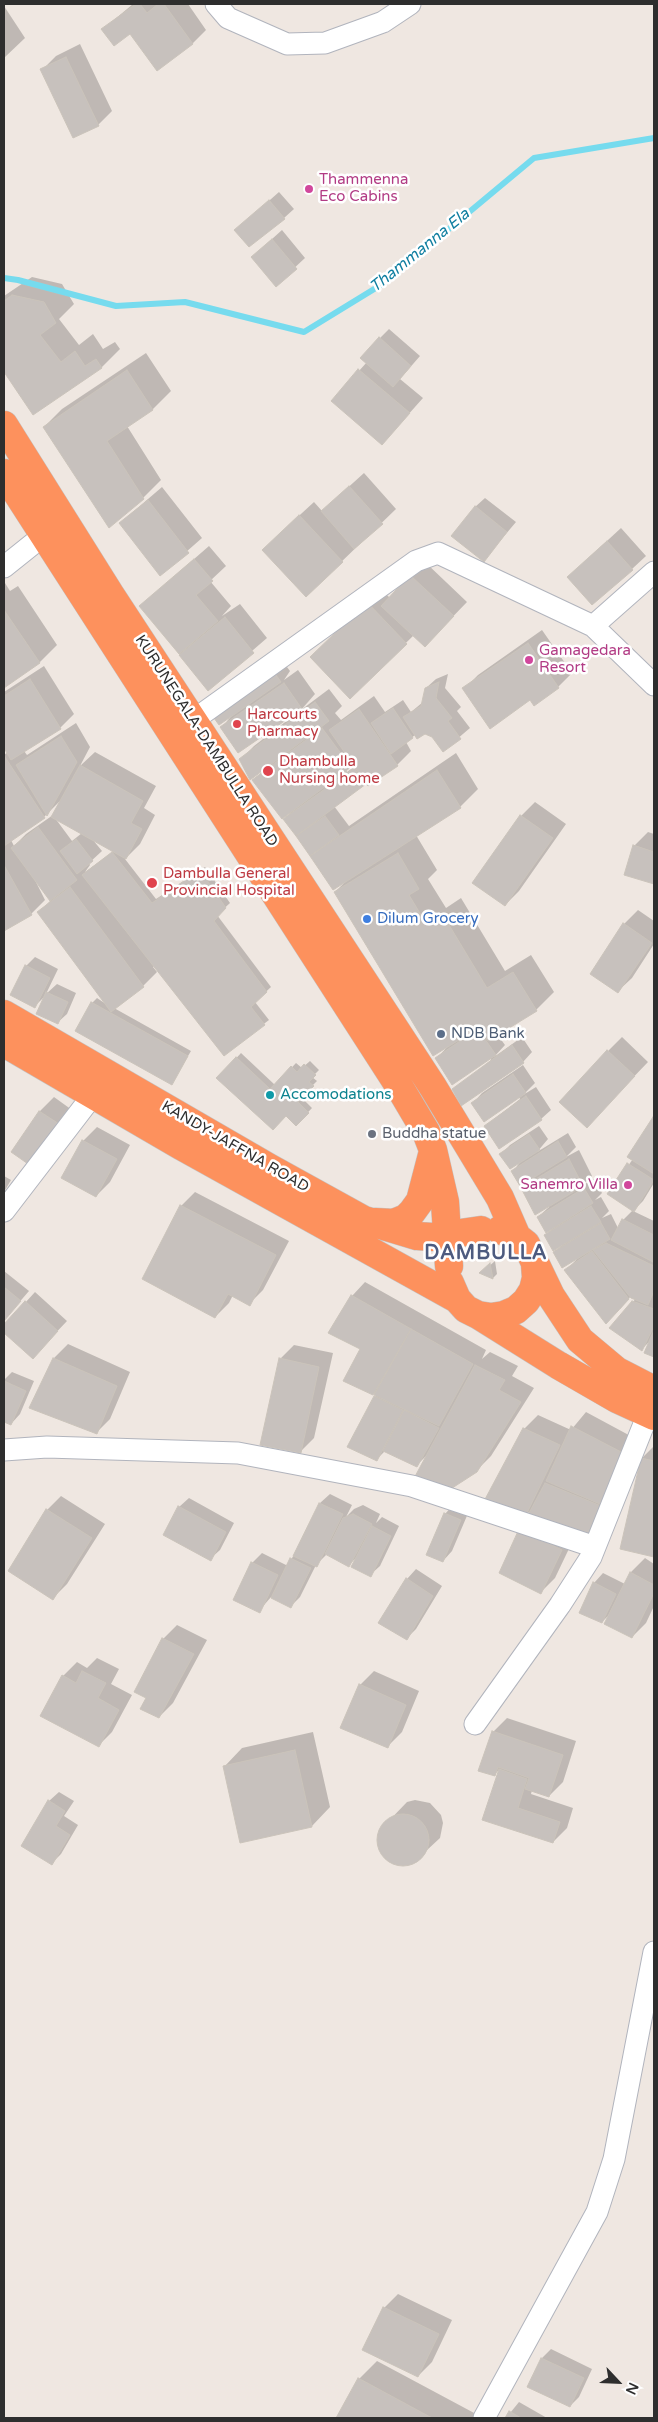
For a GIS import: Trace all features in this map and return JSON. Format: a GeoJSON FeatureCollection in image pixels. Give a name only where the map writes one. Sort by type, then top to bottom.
{"type":"FeatureCollection","features":[{"type":"Feature","properties":{"kind":"highway","name":"KURUNEGALA-DAMBULLA ROAD"},"geometry":{"type":"LineString","coordinates":[[4,425],[110,594],[183,727]]}},
{"type":"Feature","properties":{"kind":"highway","name":"KURUNEGALA-DAMBULLA ROAD"},"geometry":{"type":"LineString","coordinates":[[4,474],[44,535],[183,727],[246,826],[426,1132],[433,1150],[445,1202],[449,1266]]}},
{"type":"Feature","properties":{"kind":"highway","name":"KURUNEGALA-DAMBULLA ROAD"},"geometry":{"type":"LineString","coordinates":[[246,826],[433,1087],[500,1198],[517,1236]]}},
{"type":"Feature","properties":{"kind":"highway","name":"KANDY-JAFFNA ROAD"},"geometry":{"type":"LineString","coordinates":[[4,1014],[270,1168],[364,1220],[417,1236],[448,1235],[480,1230]]}},
{"type":"Feature","properties":{"kind":"highway","name":"KANDY-JAFFNA ROAD"},"geometry":{"type":"LineString","coordinates":[[4,1042],[467,1307],[558,1366],[652,1407]]}},
{"type":"Feature","properties":{"kind":"highway"},"geometry":{"type":"LineString","coordinates":[[364,1220],[394,1223],[406,1218],[412,1212],[420,1201],[433,1150]]}},
{"type":"Feature","properties":{"kind":"highway"},"geometry":{"type":"LineString","coordinates":[[535,1264],[536,1278],[526,1301],[516,1310],[497,1316],[467,1307],[450,1283],[449,1266],[452,1254],[459,1244],[469,1236],[480,1230],[493,1229],[506,1231],[517,1236],[526,1244],[551,1296],[580,1340],[617,1371],[652,1407]]}},
{"type":"Feature","properties":{"kind":"street"},"geometry":{"type":"LineString","coordinates":[[216,4],[228,18],[287,44],[324,43],[383,22],[410,4]]}},
{"type":"Feature","properties":{"kind":"street"},"geometry":{"type":"LineString","coordinates":[[4,567],[44,535]]}},
{"type":"Feature","properties":{"kind":"street"},"geometry":{"type":"LineString","coordinates":[[183,727],[416,562],[438,553],[593,626],[654,686]]}},
{"type":"Feature","properties":{"kind":"street"},"geometry":{"type":"LineString","coordinates":[[593,626],[654,572]]}},
{"type":"Feature","properties":{"kind":"street"},"geometry":{"type":"LineString","coordinates":[[4,1211],[93,1094]]}},
{"type":"Feature","properties":{"kind":"street"},"geometry":{"type":"LineString","coordinates":[[475,1724],[560,1604],[595,1547],[652,1407]]}},
{"type":"Feature","properties":{"kind":"street"},"geometry":{"type":"LineString","coordinates":[[4,1450],[47,1447],[238,1453],[412,1486],[595,1547]]}},
{"type":"Feature","properties":{"kind":"street"},"geometry":{"type":"LineString","coordinates":[[484,2418],[597,2212],[614,2159],[654,1952]]}},
{"type":"Feature","properties":{"kind":"building"},"geometry":{"type":"Polygon","coordinates":[[[136,4],[140,4],[147,13],[158,4],[164,4],[193,44],[157,71],[130,34],[114,46],[101,29],[136,4]]]}},
{"type":"Feature","properties":{"kind":"building"},"geometry":{"type":"Polygon","coordinates":[[[66,57],[99,126],[73,138],[40,69],[66,57]]]}},
{"type":"Feature","properties":{"kind":"building"},"geometry":{"type":"Polygon","coordinates":[[[269,200],[285,219],[249,247],[234,230],[269,200]]]}},
{"type":"Feature","properties":{"kind":"building"},"geometry":{"type":"Polygon","coordinates":[[[272,239],[297,269],[276,287],[251,257],[272,239]]]}},
{"type":"Feature","properties":{"kind":"building"},"geometry":{"type":"Polygon","coordinates":[[[12,295],[44,302],[56,323],[40,335],[61,362],[75,351],[85,366],[96,359],[102,368],[33,415],[4,372],[4,301],[12,295]]]}},
{"type":"Feature","properties":{"kind":"building"},"geometry":{"type":"Polygon","coordinates":[[[379,337],[411,366],[393,387],[360,358],[379,337]]]}},
{"type":"Feature","properties":{"kind":"building"},"geometry":{"type":"Polygon","coordinates":[[[358,369],[410,413],[382,445],[331,401],[358,369]]]}},
{"type":"Feature","properties":{"kind":"building"},"geometry":{"type":"Polygon","coordinates":[[[127,370],[153,410],[107,441],[144,499],[109,528],[43,427],[127,370]]]}},
{"type":"Feature","properties":{"kind":"building"},"geometry":{"type":"Polygon","coordinates":[[[349,486],[383,524],[354,549],[321,511],[349,486]]]}},
{"type":"Feature","properties":{"kind":"building"},"geometry":{"type":"Polygon","coordinates":[[[148,500],[189,553],[160,576],[119,523],[148,500]]]}},
{"type":"Feature","properties":{"kind":"building"},"geometry":{"type":"Polygon","coordinates":[[[475,506],[507,532],[484,562],[451,536],[475,506]]]}},
{"type":"Feature","properties":{"kind":"building"},"geometry":{"type":"Polygon","coordinates":[[[299,515],[343,562],[306,597],[262,550],[299,515]]]}},
{"type":"Feature","properties":{"kind":"building"},"geometry":{"type":"Polygon","coordinates":[[[607,541],[633,570],[592,605],[567,577],[607,541]]]}},
{"type":"Feature","properties":{"kind":"building"},"geometry":{"type":"Polygon","coordinates":[[[194,559],[213,581],[196,595],[218,621],[179,654],[139,606],[194,559]]]}},
{"type":"Feature","properties":{"kind":"building"},"geometry":{"type":"Polygon","coordinates":[[[410,575],[454,616],[425,647],[381,606],[410,575]]]}},
{"type":"Feature","properties":{"kind":"building"},"geometry":{"type":"Polygon","coordinates":[[[367,602],[407,644],[350,699],[310,657],[367,602]]]}},
{"type":"Feature","properties":{"kind":"building"},"geometry":{"type":"Polygon","coordinates":[[[4,610],[40,663],[4,688],[4,610]]]}},
{"type":"Feature","properties":{"kind":"building"},"geometry":{"type":"Polygon","coordinates":[[[225,617],[254,653],[208,691],[179,655],[225,617]]]}},
{"type":"Feature","properties":{"kind":"building"},"geometry":{"type":"Polygon","coordinates":[[[528,643],[559,688],[534,706],[530,700],[490,729],[462,688],[528,643]]]}},
{"type":"Feature","properties":{"kind":"building"},"geometry":{"type":"Polygon","coordinates":[[[271,668],[281,682],[219,725],[209,711],[271,668]]]}},
{"type":"Feature","properties":{"kind":"building"},"geometry":{"type":"Polygon","coordinates":[[[30,679],[61,729],[11,760],[4,748],[4,696],[30,679]]]}},
{"type":"Feature","properties":{"kind":"building"},"geometry":{"type":"Polygon","coordinates":[[[439,682],[436,698],[452,718],[448,721],[461,739],[443,752],[432,737],[425,734],[417,739],[403,717],[421,706],[425,688],[439,682]]]}},
{"type":"Feature","properties":{"kind":"building"},"geometry":{"type":"Polygon","coordinates":[[[284,683],[302,709],[238,753],[220,727],[284,683]]]}},
{"type":"Feature","properties":{"kind":"building"},"geometry":{"type":"Polygon","coordinates":[[[315,702],[329,721],[250,780],[239,759],[315,702]]]}},
{"type":"Feature","properties":{"kind":"building"},"geometry":{"type":"Polygon","coordinates":[[[393,708],[413,738],[391,754],[371,723],[393,708]]]}},
{"type":"Feature","properties":{"kind":"building"},"geometry":{"type":"Polygon","coordinates":[[[359,709],[398,766],[368,786],[329,730],[359,709]]]}},
{"type":"Feature","properties":{"kind":"building"},"geometry":{"type":"Polygon","coordinates":[[[322,728],[351,767],[282,819],[252,780],[322,728]]]}},
{"type":"Feature","properties":{"kind":"building"},"geometry":{"type":"Polygon","coordinates":[[[61,736],[77,762],[47,816],[16,765],[61,736]]]}},
{"type":"Feature","properties":{"kind":"building"},"geometry":{"type":"Polygon","coordinates":[[[4,758],[45,818],[4,846],[4,758]]]}},
{"type":"Feature","properties":{"kind":"building"},"geometry":{"type":"Polygon","coordinates":[[[80,765],[143,801],[131,823],[142,829],[126,859],[51,817],[80,765]]]}},
{"type":"Feature","properties":{"kind":"building"},"geometry":{"type":"Polygon","coordinates":[[[354,768],[366,784],[296,836],[283,819],[354,768]]]}},
{"type":"Feature","properties":{"kind":"building"},"geometry":{"type":"Polygon","coordinates":[[[437,770],[461,808],[333,890],[310,856],[437,770]]]}},
{"type":"Feature","properties":{"kind":"building"},"geometry":{"type":"Polygon","coordinates":[[[520,815],[553,838],[505,906],[472,883],[520,815]]]}},
{"type":"Feature","properties":{"kind":"building"},"geometry":{"type":"Polygon","coordinates":[[[325,816],[339,835],[310,856],[296,836],[325,816]]]}},
{"type":"Feature","properties":{"kind":"building"},"geometry":{"type":"Polygon","coordinates":[[[38,827],[77,880],[50,901],[11,848],[38,827]]]}},
{"type":"Feature","properties":{"kind":"building"},"geometry":{"type":"Polygon","coordinates":[[[76,839],[93,861],[77,874],[60,851],[76,839]]]}},
{"type":"Feature","properties":{"kind":"building"},"geometry":{"type":"Polygon","coordinates":[[[633,845],[654,852],[654,884],[624,875],[633,845]]]}},
{"type":"Feature","properties":{"kind":"building"},"geometry":{"type":"Polygon","coordinates":[[[112,852],[152,903],[200,870],[226,908],[214,921],[267,992],[251,1007],[265,1025],[224,1056],[82,875],[112,852]]]}},
{"type":"Feature","properties":{"kind":"building"},"geometry":{"type":"Polygon","coordinates":[[[398,853],[419,889],[409,895],[427,925],[443,915],[487,988],[513,972],[537,1011],[488,1041],[480,1027],[433,1056],[334,892],[398,853]]]}},
{"type":"Feature","properties":{"kind":"building"},"geometry":{"type":"Polygon","coordinates":[[[4,865],[32,915],[4,931],[4,865]]]}},
{"type":"Feature","properties":{"kind":"building"},"geometry":{"type":"Polygon","coordinates":[[[70,887],[144,987],[111,1012],[37,912],[70,887]]]}},
{"type":"Feature","properties":{"kind":"building"},"geometry":{"type":"Polygon","coordinates":[[[623,923],[652,943],[618,993],[590,974],[623,923]]]}},
{"type":"Feature","properties":{"kind":"building"},"geometry":{"type":"Polygon","coordinates":[[[25,965],[50,978],[35,1008],[10,995],[25,965]]]}},
{"type":"Feature","properties":{"kind":"building"},"geometry":{"type":"Polygon","coordinates":[[[46,992],[68,1002],[58,1024],[36,1014],[46,992]]]}},
{"type":"Feature","properties":{"kind":"building"},"geometry":{"type":"Polygon","coordinates":[[[91,1002],[188,1056],[172,1085],[75,1031],[91,1002]]]}},
{"type":"Feature","properties":{"kind":"building"},"geometry":{"type":"Polygon","coordinates":[[[478,1029],[496,1055],[452,1085],[435,1058],[478,1029]]]}},
{"type":"Feature","properties":{"kind":"building"},"geometry":{"type":"Polygon","coordinates":[[[512,1045],[524,1063],[461,1106],[452,1089],[512,1045]]]}},
{"type":"Feature","properties":{"kind":"building"},"geometry":{"type":"Polygon","coordinates":[[[607,1050],[635,1076],[587,1128],[559,1102],[607,1050]]]}},
{"type":"Feature","properties":{"kind":"building","name":"Accomodations"},"geometry":{"type":"Polygon","coordinates":[[[236,1057],[270,1089],[291,1066],[297,1072],[304,1064],[316,1075],[309,1082],[314,1086],[298,1102],[309,1113],[296,1126],[286,1116],[273,1130],[216,1078],[236,1057]]]}},
{"type":"Feature","properties":{"kind":"building"},"geometry":{"type":"Polygon","coordinates":[[[513,1074],[526,1093],[484,1122],[471,1103],[513,1074]]]}},
{"type":"Feature","properties":{"kind":"building"},"geometry":{"type":"Polygon","coordinates":[[[526,1096],[542,1120],[499,1149],[484,1126],[526,1096]]]}},
{"type":"Feature","properties":{"kind":"building"},"geometry":{"type":"Polygon","coordinates":[[[39,1111],[59,1124],[31,1166],[11,1152],[39,1111]]]}},
{"type":"Feature","properties":{"kind":"building"},"geometry":{"type":"Polygon","coordinates":[[[654,1118],[654,1174],[627,1157],[654,1118]]]}},
{"type":"Feature","properties":{"kind":"building"},"geometry":{"type":"Polygon","coordinates":[[[529,1134],[540,1150],[510,1169],[499,1154],[529,1134]]]}},
{"type":"Feature","properties":{"kind":"building"},"geometry":{"type":"Polygon","coordinates":[[[82,1140],[117,1159],[96,1197],[61,1178],[82,1140]]]}},
{"type":"Feature","properties":{"kind":"building"},"geometry":{"type":"Polygon","coordinates":[[[558,1141],[567,1157],[520,1186],[511,1171],[558,1141]]]}},
{"type":"Feature","properties":{"kind":"building"},"geometry":{"type":"Polygon","coordinates":[[[569,1159],[583,1186],[535,1215],[521,1188],[569,1159]]]}},
{"type":"Feature","properties":{"kind":"building"},"geometry":{"type":"Polygon","coordinates":[[[627,1163],[654,1180],[634,1212],[607,1194],[627,1163]]]}},
{"type":"Feature","properties":{"kind":"building"},"geometry":{"type":"Polygon","coordinates":[[[584,1188],[593,1203],[546,1233],[537,1217],[584,1188]]]}},
{"type":"Feature","properties":{"kind":"building"},"geometry":{"type":"Polygon","coordinates":[[[180,1205],[276,1255],[250,1306],[228,1294],[215,1318],[142,1279],[180,1205]]]}},
{"type":"Feature","properties":{"kind":"building"},"geometry":{"type":"Polygon","coordinates":[[[591,1206],[601,1222],[553,1251],[544,1235],[591,1206]]]}},
{"type":"Feature","properties":{"kind":"building"},"geometry":{"type":"Polygon","coordinates":[[[622,1219],[654,1235],[653,1262],[611,1240],[622,1219]]]}},
{"type":"Feature","properties":{"kind":"building"},"geometry":{"type":"Polygon","coordinates":[[[601,1223],[610,1239],[562,1268],[553,1252],[601,1223]]]}},
{"type":"Feature","properties":{"kind":"building"},"geometry":{"type":"Polygon","coordinates":[[[606,1243],[654,1266],[654,1291],[648,1305],[631,1298],[593,1250],[606,1243]]]}},
{"type":"Feature","properties":{"kind":"building"},"geometry":{"type":"Polygon","coordinates":[[[592,1251],[629,1299],[606,1324],[564,1270],[592,1251]]]}},
{"type":"Feature","properties":{"kind":"building"},"geometry":{"type":"Polygon","coordinates":[[[490,1263],[493,1279],[479,1273],[490,1263]]]}},
{"type":"Feature","properties":{"kind":"building"},"geometry":{"type":"Polygon","coordinates":[[[4,1287],[21,1301],[4,1321],[4,1287]]]}},
{"type":"Feature","properties":{"kind":"building"},"geometry":{"type":"Polygon","coordinates":[[[351,1295],[411,1329],[373,1395],[343,1381],[360,1349],[328,1333],[351,1295]]]}},
{"type":"Feature","properties":{"kind":"building"},"geometry":{"type":"Polygon","coordinates":[[[25,1301],[58,1331],[33,1359],[4,1333],[4,1324],[25,1301]]]}},
{"type":"Feature","properties":{"kind":"building"},"geometry":{"type":"Polygon","coordinates":[[[632,1301],[654,1309],[654,1326],[642,1351],[609,1328],[632,1301]]]}},
{"type":"Feature","properties":{"kind":"building"},"geometry":{"type":"Polygon","coordinates":[[[411,1329],[473,1364],[439,1426],[374,1395],[411,1329]]]}},
{"type":"Feature","properties":{"kind":"building"},"geometry":{"type":"Polygon","coordinates":[[[654,1330],[654,1357],[644,1353],[654,1330]]]}},
{"type":"Feature","properties":{"kind":"building"},"geometry":{"type":"Polygon","coordinates":[[[53,1358],[117,1386],[97,1434],[29,1408],[53,1358]]]}},
{"type":"Feature","properties":{"kind":"building"},"geometry":{"type":"Polygon","coordinates":[[[279,1358],[319,1367],[301,1453],[260,1445],[279,1358]]]}},
{"type":"Feature","properties":{"kind":"building"},"geometry":{"type":"Polygon","coordinates":[[[475,1365],[505,1380],[499,1390],[521,1402],[477,1472],[446,1492],[412,1482],[475,1365]]]}},
{"type":"Feature","properties":{"kind":"building"},"geometry":{"type":"Polygon","coordinates":[[[4,1381],[26,1391],[11,1425],[4,1422],[4,1381]]]}},
{"type":"Feature","properties":{"kind":"building"},"geometry":{"type":"Polygon","coordinates":[[[374,1396],[403,1410],[377,1461],[347,1447],[374,1396]]]}},
{"type":"Feature","properties":{"kind":"building"},"geometry":{"type":"Polygon","coordinates":[[[404,1410],[439,1428],[417,1467],[383,1451],[404,1410]]]}},
{"type":"Feature","properties":{"kind":"building"},"geometry":{"type":"Polygon","coordinates":[[[571,1426],[625,1454],[607,1507],[546,1481],[571,1426]]]}},
{"type":"Feature","properties":{"kind":"building"},"geometry":{"type":"Polygon","coordinates":[[[523,1428],[560,1445],[525,1517],[483,1503],[523,1428]]]}},
{"type":"Feature","properties":{"kind":"building"},"geometry":{"type":"Polygon","coordinates":[[[641,1458],[654,1461],[654,1557],[620,1549],[641,1458]]]}},
{"type":"Feature","properties":{"kind":"building"},"geometry":{"type":"Polygon","coordinates":[[[545,1483],[606,1508],[589,1541],[529,1513],[545,1483]]]}},
{"type":"Feature","properties":{"kind":"building"},"geometry":{"type":"Polygon","coordinates":[[[319,1503],[343,1514],[317,1567],[293,1556],[319,1503]]]}},
{"type":"Feature","properties":{"kind":"building"},"geometry":{"type":"Polygon","coordinates":[[[178,1506],[226,1532],[211,1561],[163,1535],[178,1506]]]}},
{"type":"Feature","properties":{"kind":"building"},"geometry":{"type":"Polygon","coordinates":[[[46,1509],[92,1538],[53,1600],[8,1571],[46,1509]]]}},
{"type":"Feature","properties":{"kind":"building"},"geometry":{"type":"Polygon","coordinates":[[[444,1513],[461,1520],[443,1562],[426,1555],[444,1513]]]}},
{"type":"Feature","properties":{"kind":"building"},"geometry":{"type":"Polygon","coordinates":[[[353,1514],[372,1524],[349,1567],[325,1554],[343,1518],[353,1514]]]}},
{"type":"Feature","properties":{"kind":"building"},"geometry":{"type":"Polygon","coordinates":[[[372,1526],[391,1536],[371,1577],[351,1567],[372,1526]]]}},
{"type":"Feature","properties":{"kind":"building"},"geometry":{"type":"Polygon","coordinates":[[[519,1529],[562,1550],[541,1594],[499,1573],[519,1529]]]}},
{"type":"Feature","properties":{"kind":"building"},"geometry":{"type":"Polygon","coordinates":[[[290,1558],[311,1568],[291,1608],[271,1598],[290,1558]]]}},
{"type":"Feature","properties":{"kind":"building"},"geometry":{"type":"Polygon","coordinates":[[[251,1562],[278,1575],[260,1613],[233,1600],[251,1562]]]}},
{"type":"Feature","properties":{"kind":"building"},"geometry":{"type":"Polygon","coordinates":[[[630,1572],[654,1585],[654,1593],[632,1638],[604,1624],[630,1572]]]}},
{"type":"Feature","properties":{"kind":"building"},"geometry":{"type":"Polygon","coordinates":[[[406,1578],[433,1596],[407,1640],[378,1623],[406,1578]]]}},
{"type":"Feature","properties":{"kind":"building"},"geometry":{"type":"Polygon","coordinates":[[[593,1582],[616,1594],[602,1623],[579,1613],[593,1582]]]}},
{"type":"Feature","properties":{"kind":"building"},"geometry":{"type":"Polygon","coordinates":[[[162,1638],[194,1654],[159,1718],[140,1709],[146,1698],[134,1692],[162,1638]]]}},
{"type":"Feature","properties":{"kind":"building"},"geometry":{"type":"Polygon","coordinates":[[[82,1671],[106,1683],[98,1698],[119,1710],[99,1747],[40,1716],[62,1675],[76,1683],[82,1671]]]}},
{"type":"Feature","properties":{"kind":"building"},"geometry":{"type":"Polygon","coordinates":[[[359,1684],[406,1705],[388,1748],[340,1728],[359,1684]]]}},
{"type":"Feature","properties":{"kind":"building"},"geometry":{"type":"Polygon","coordinates":[[[492,1731],[563,1755],[549,1797],[525,1789],[529,1778],[498,1767],[495,1776],[478,1771],[492,1731]]]}},
{"type":"Feature","properties":{"kind":"building"},"geometry":{"type":"Polygon","coordinates":[[[295,1750],[312,1827],[240,1843],[223,1766],[295,1750]]]}},
{"type":"Feature","properties":{"kind":"building"},"geometry":{"type":"Polygon","coordinates":[[[499,1769],[527,1779],[518,1808],[560,1822],[553,1843],[482,1820],[499,1769]]]}},
{"type":"Feature","properties":{"kind":"building"},"geometry":{"type":"Polygon","coordinates":[[[48,1800],[65,1811],[56,1826],[70,1835],[52,1865],[21,1846],[48,1800]]]}},
{"type":"Feature","properties":{"kind":"building"},"geometry":{"type":"Polygon","coordinates":[[[398,1814],[408,1814],[422,1821],[429,1835],[429,1845],[422,1859],[408,1866],[398,1866],[388,1862],[381,1855],[377,1845],[377,1835],[381,1825],[388,1818],[398,1814]]]}},
{"type":"Feature","properties":{"kind":"building"},"geometry":{"type":"Polygon","coordinates":[[[383,2307],[439,2334],[418,2377],[362,2350],[383,2307]]]}},
{"type":"Feature","properties":{"kind":"building"},"geometry":{"type":"Polygon","coordinates":[[[541,2358],[584,2378],[570,2407],[527,2387],[541,2358]]]}},
{"type":"Feature","properties":{"kind":"building"},"geometry":{"type":"Polygon","coordinates":[[[358,2378],[432,2418],[336,2418],[358,2378]]]}},
{"type":"Feature","properties":{"kind":"building"},"geometry":{"type":"Polygon","coordinates":[[[509,2411],[521,2418],[505,2418],[509,2411]]]}},
{"type":"Feature","properties":{"kind":"waterway","name":"Thammanna Ela"},"geometry":{"type":"LineString","coordinates":[[4,278],[116,306],[185,302],[304,332],[384,283],[534,158],[654,138]]}},
{"type":"Feature","properties":{"kind":"place","name":"Thammenna Eco Cabins"},"geometry":{"type":"Point","coordinates":[309,189]}},
{"type":"Feature","properties":{"kind":"place","name":"Gamagedara Resort"},"geometry":{"type":"Point","coordinates":[529,660]}},
{"type":"Feature","properties":{"kind":"place","name":"Harcourts Pharmacy"},"geometry":{"type":"Point","coordinates":[237,724]}},
{"type":"Feature","properties":{"kind":"place","name":"Dhambulla Nursing home"},"geometry":{"type":"Point","coordinates":[268,771]}},
{"type":"Feature","properties":{"kind":"place","name":"Dambulla General Provincial Hospital"},"geometry":{"type":"Point","coordinates":[152,883]}},
{"type":"Feature","properties":{"kind":"place","name":"Dilum Grocery"},"geometry":{"type":"Point","coordinates":[367,919]}},
{"type":"Feature","properties":{"kind":"place","name":"NDB Bank"},"geometry":{"type":"Point","coordinates":[441,1034]}},
{"type":"Feature","properties":{"kind":"place","name":"Accomodations"},"geometry":{"type":"Point","coordinates":[270,1095]}},
{"type":"Feature","properties":{"kind":"place","name":"Buddha statue"},"geometry":{"type":"Point","coordinates":[372,1134]}},
{"type":"Feature","properties":{"kind":"place","name":"Sanemro Villa"},"geometry":{"type":"Point","coordinates":[628,1185]}},
{"type":"Feature","properties":{"kind":"district","name":"DAMBULLA"},"geometry":{"type":"Point","coordinates":[486,1254]}}]}
